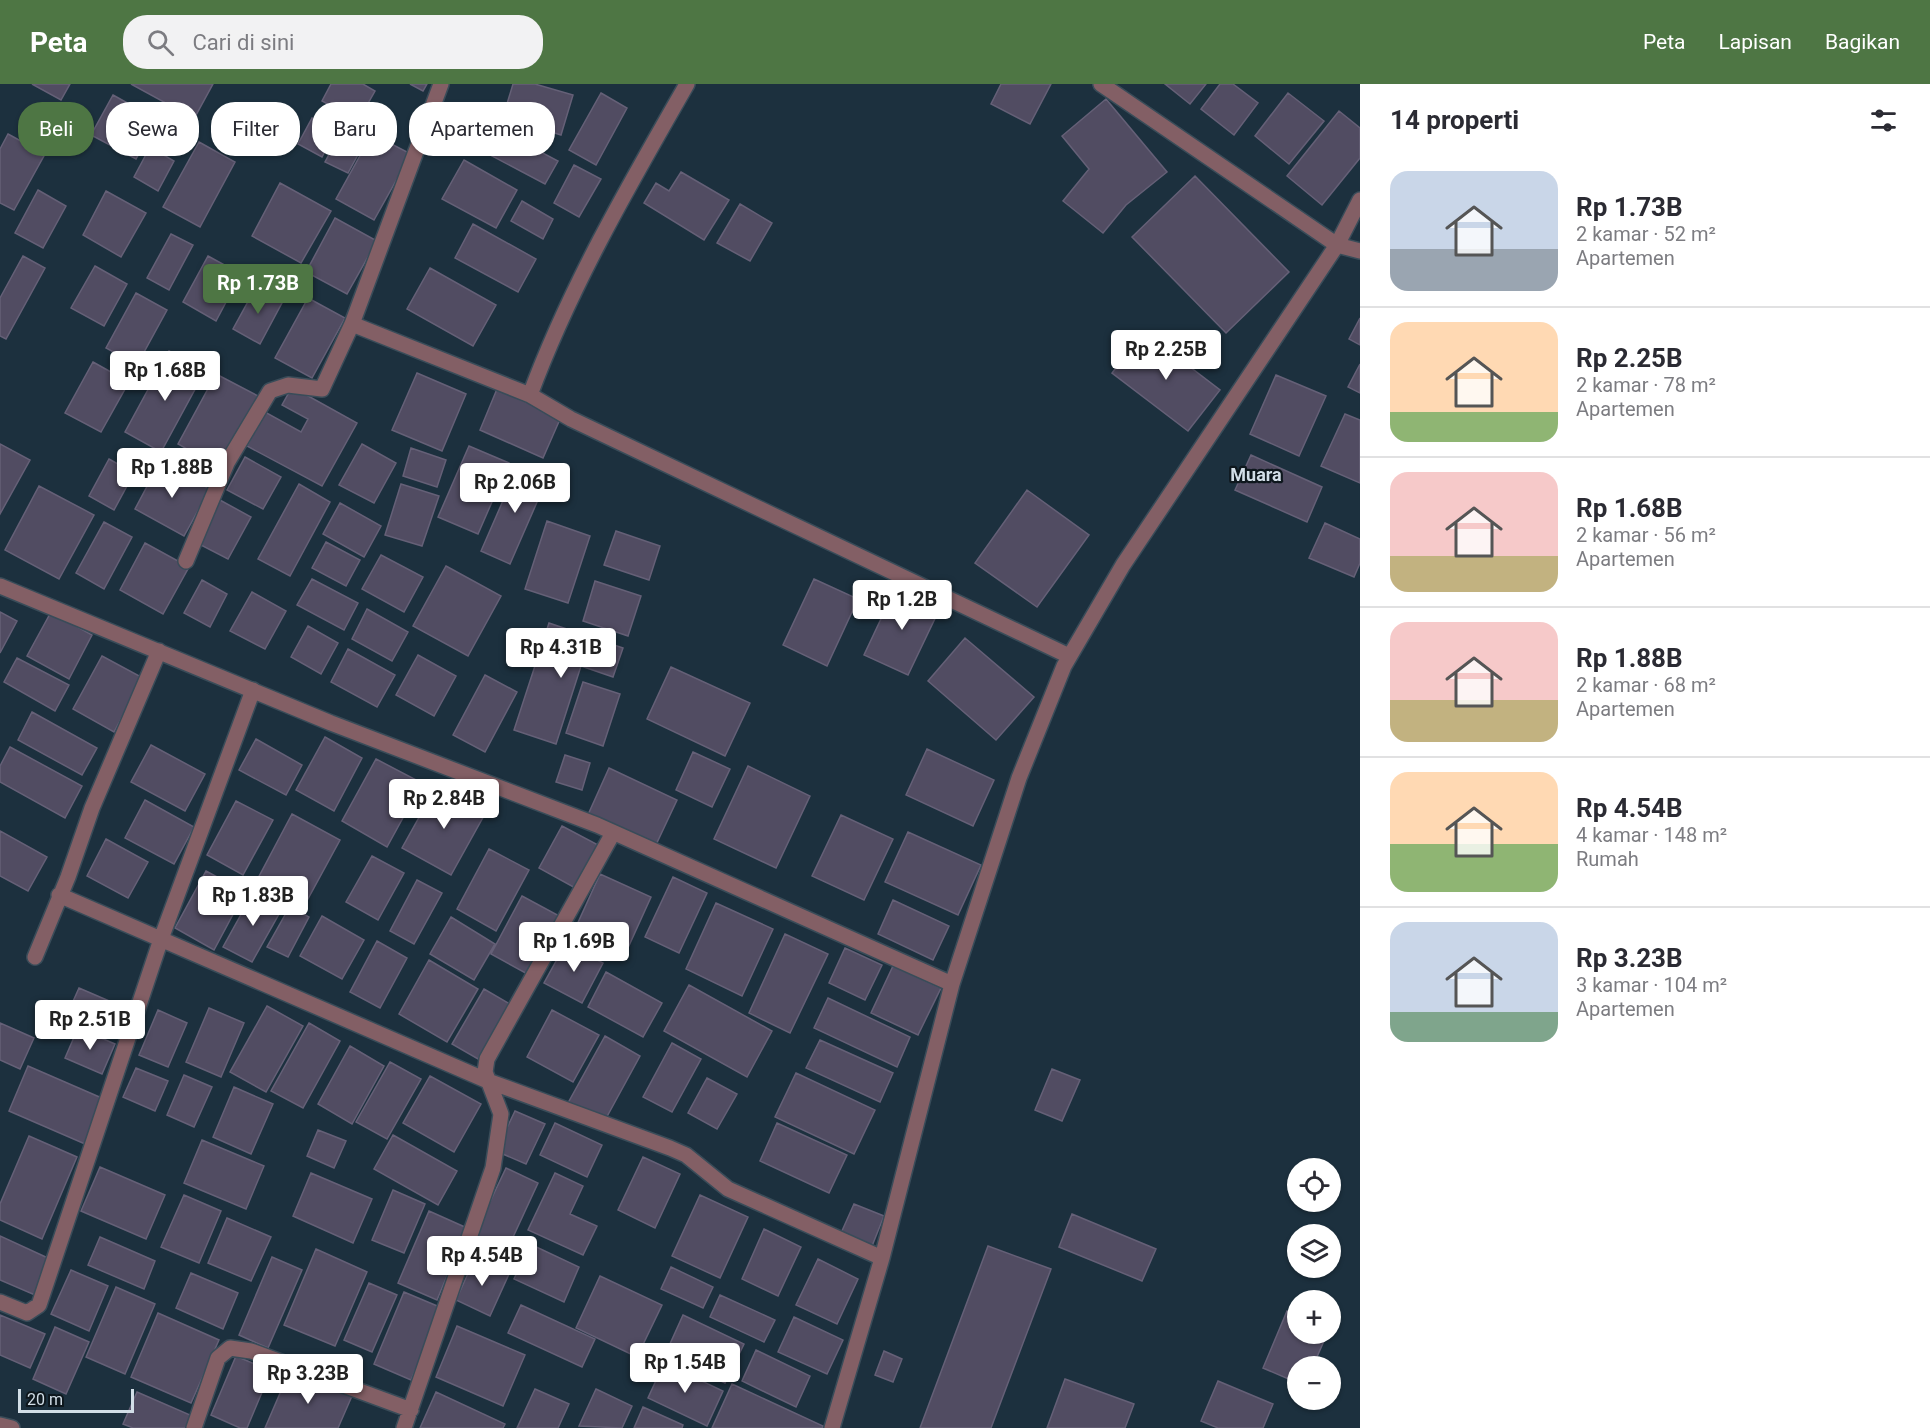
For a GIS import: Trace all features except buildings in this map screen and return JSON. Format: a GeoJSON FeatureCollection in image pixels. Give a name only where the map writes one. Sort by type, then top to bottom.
{"type":"FeatureCollection","features":[{"type":"Feature","properties":{"kind":"street"},"geometry":{"type":"LineString","coordinates":[[186,561],[227,463],[270,391],[288,385],[322,389],[352,324],[441,84]]}},
{"type":"Feature","properties":{"kind":"street"},"geometry":{"type":"LineString","coordinates":[[530,396],[543,360],[607,226],[687,84]]}},
{"type":"Feature","properties":{"kind":"street"},"geometry":{"type":"LineString","coordinates":[[1101,84],[1337,245],[1360,251]]}},
{"type":"Feature","properties":{"kind":"street"},"geometry":{"type":"LineString","coordinates":[[832,1428],[882,1258],[952,984],[1019,778],[1069,656],[1123,565],[1337,245],[1360,201]]}},
{"type":"Feature","properties":{"kind":"street"},"geometry":{"type":"LineString","coordinates":[[352,324],[530,396],[571,419],[1069,656]]}},
{"type":"Feature","properties":{"kind":"street"},"geometry":{"type":"LineString","coordinates":[[0,586],[253,690],[613,833],[952,984]]}},
{"type":"Feature","properties":{"kind":"street"},"geometry":{"type":"LineString","coordinates":[[35,957],[92,808],[159,651]]}},
{"type":"Feature","properties":{"kind":"street"},"geometry":{"type":"LineString","coordinates":[[0,1302],[27,1313],[39,1305],[161,939],[253,690]]}},
{"type":"Feature","properties":{"kind":"street"},"geometry":{"type":"LineString","coordinates":[[404,1428],[493,1168],[501,1114],[485,1072],[487,1059],[613,833]]}},
{"type":"Feature","properties":{"kind":"street"},"geometry":{"type":"LineString","coordinates":[[59,895],[488,1081],[686,1155],[711,1178],[728,1189],[882,1258]]}},
{"type":"Feature","properties":{"kind":"street"},"geometry":{"type":"LineString","coordinates":[[194,1428],[218,1358],[230,1348],[251,1351],[411,1410]]}},
{"type":"Feature","properties":{"kind":"street"},"geometry":{"type":"LineString","coordinates":[[0,1425],[12,1428]]}},
{"type":"Feature","properties":{"kind":"district","name":"Muara"},"geometry":{"type":"Point","coordinates":[1256,475]}}]}
